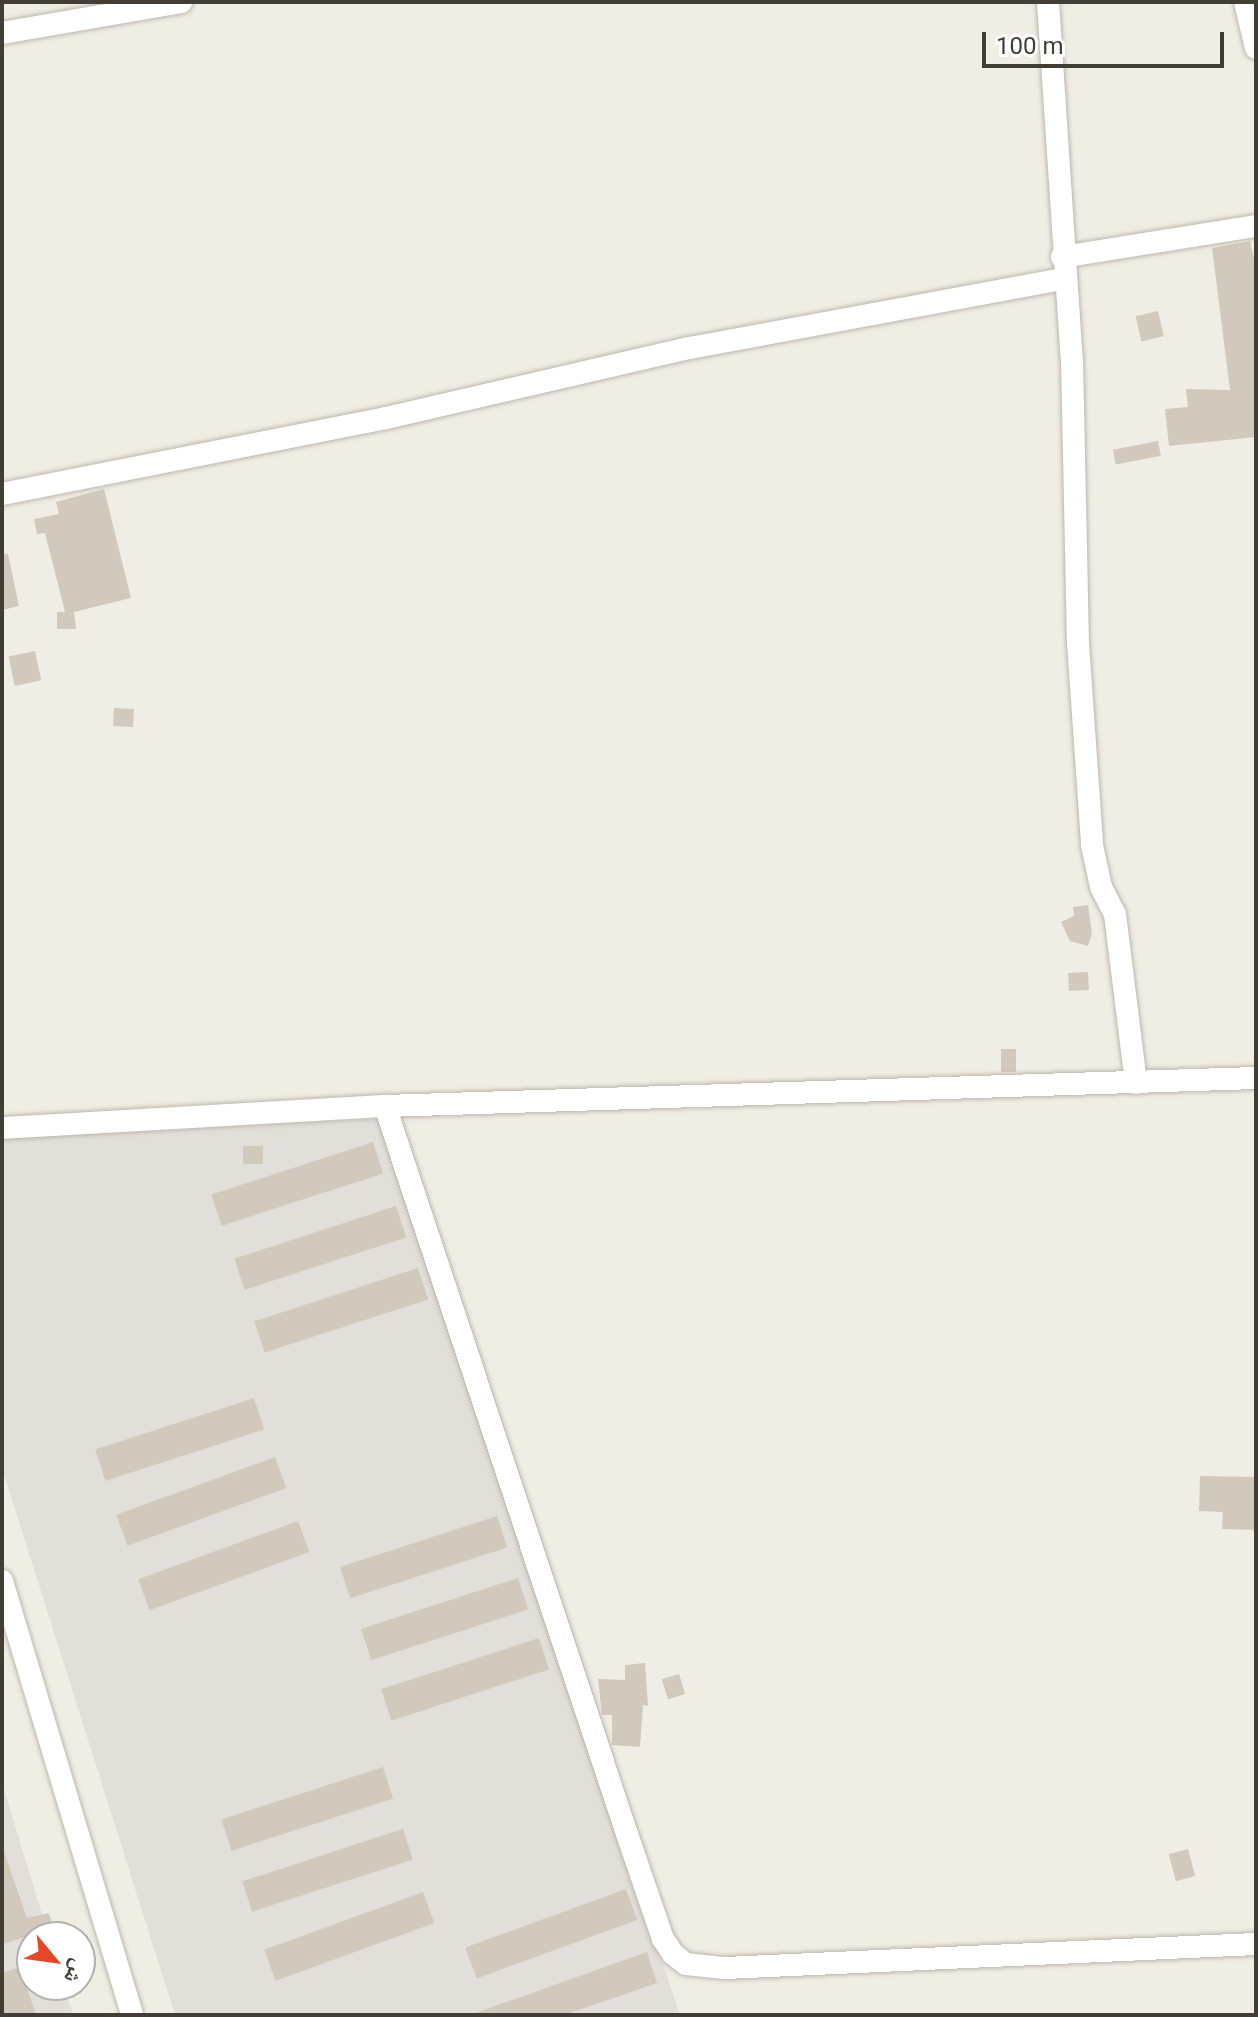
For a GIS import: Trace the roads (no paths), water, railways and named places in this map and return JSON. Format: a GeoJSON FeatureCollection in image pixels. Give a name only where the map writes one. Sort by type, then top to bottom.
{"type":"FeatureCollection","features":[{"type":"Feature","properties":{"kind":"street"},"geometry":{"type":"LineString","coordinates":[[2,33],[181,2]]}},
{"type":"Feature","properties":{"kind":"street"},"geometry":{"type":"LineString","coordinates":[[1048,2],[1077,470],[1078,643],[1092,845],[1101,887],[1115,914],[1136,1083]]}},
{"type":"Feature","properties":{"kind":"street"},"geometry":{"type":"LineString","coordinates":[[1245,2],[1256,48]]}},
{"type":"Feature","properties":{"kind":"street"},"geometry":{"type":"LineString","coordinates":[[2,494],[386,418],[690,348],[1256,226]]}},
{"type":"Feature","properties":{"kind":"street"},"geometry":{"type":"LineString","coordinates":[[2,1128],[385,1106],[1256,1078]]}},
{"type":"Feature","properties":{"kind":"street"},"geometry":{"type":"LineString","coordinates":[[385,1106],[627,1834],[673,1954],[686,1964],[725,1968],[1256,1944]]}},
{"type":"Feature","properties":{"kind":"street"},"geometry":{"type":"LineString","coordinates":[[2,1581],[132,2015]]}}]}
